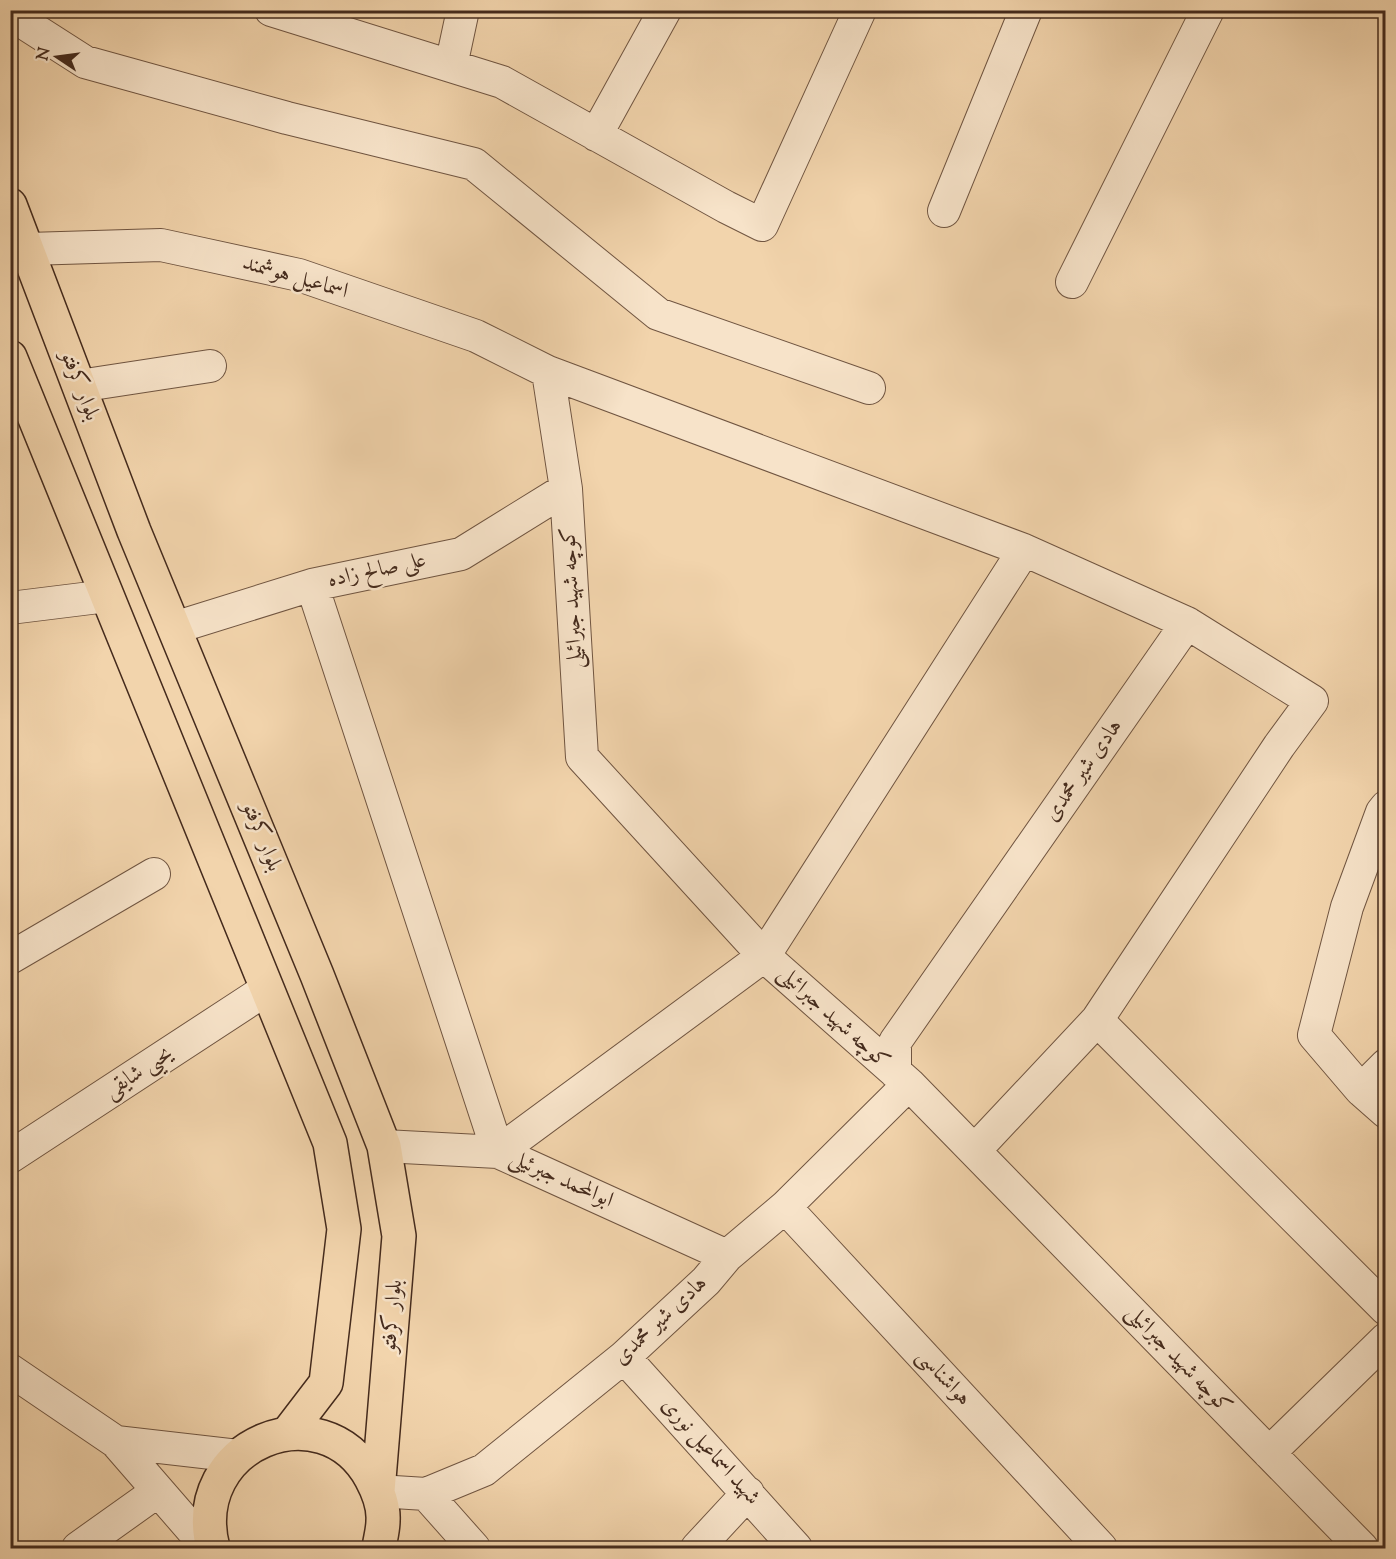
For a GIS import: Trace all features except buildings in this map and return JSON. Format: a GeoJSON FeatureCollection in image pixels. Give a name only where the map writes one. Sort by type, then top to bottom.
{"type":"FeatureCollection","features":[{"type":"Feature","properties":{"kind":"main road","name":"بلوار کرفتو"},"geometry":{"type":"LineString","coordinates":[[10,205],[134,531],[313,964],[384,1146],[399,1236],[378,1491]]}},
{"type":"Feature","properties":{"kind":"main road"},"geometry":{"type":"LineString","coordinates":[[10,357],[330,1143],[344,1229],[326,1383],[287,1434]]}},
{"type":"Feature","properties":{"kind":"main road"},"geometry":{"type":"LineString","coordinates":[[213,1548],[208,1530],[210,1503],[220,1477],[238,1455],[261,1441],[287,1434],[315,1435],[340,1445],[363,1465],[378,1491],[383,1521],[379,1548]]}},
{"type":"Feature","properties":{"kind":"street"},"geometry":{"type":"LineString","coordinates":[[271,10],[502,82],[762,225],[860,10]]}},
{"type":"Feature","properties":{"kind":"street"},"geometry":{"type":"LineString","coordinates":[[451,66],[463,10]]}},
{"type":"Feature","properties":{"kind":"street"},"geometry":{"type":"LineString","coordinates":[[596,135],[665,10]]}},
{"type":"Feature","properties":{"kind":"street"},"geometry":{"type":"LineString","coordinates":[[944,211],[1026,10]]}},
{"type":"Feature","properties":{"kind":"street"},"geometry":{"type":"LineString","coordinates":[[1072,282],[1208,10]]}},
{"type":"Feature","properties":{"kind":"street"},"geometry":{"type":"LineString","coordinates":[[10,14],[85,62],[287,118],[474,164],[658,314],[869,388]]}},
{"type":"Feature","properties":{"kind":"street","name":"اسماعیل هوشمند"},"geometry":{"type":"LineString","coordinates":[[28,249],[161,245],[299,275],[476,336],[548,372],[1024,550]]}},
{"type":"Feature","properties":{"kind":"street"},"geometry":{"type":"LineString","coordinates":[[79,386],[210,366]]}},
{"type":"Feature","properties":{"kind":"street","name":"کوچه شهید جبرائیلی"},"geometry":{"type":"LineString","coordinates":[[548,372],[566,489],[582,757],[764,956],[902,1078],[975,1150],[1362,1548]]}},
{"type":"Feature","properties":{"kind":"street","name":"علی صالح زاده"},"geometry":{"type":"LineString","coordinates":[[174,628],[312,585],[461,554],[566,489]]}},
{"type":"Feature","properties":{"kind":"street"},"geometry":{"type":"LineString","coordinates":[[312,585],[498,1152],[764,956],[1024,550],[1187,623],[1312,701],[1279,746],[1097,1020],[975,1150]]}},
{"type":"Feature","properties":{"kind":"street"},"geometry":{"type":"LineString","coordinates":[[10,608],[107,596]]}},
{"type":"Feature","properties":{"kind":"street","name":"هادی شیر محمدی"},"geometry":{"type":"LineString","coordinates":[[378,1491],[426,1494],[484,1470],[624,1357],[706,1281],[728,1256],[785,1207],[902,1078],[895,1042],[1187,623]]}},
{"type":"Feature","properties":{"kind":"street"},"geometry":{"type":"LineString","coordinates":[[1386,807],[1382,812],[1347,907],[1314,1035],[1361,1090],[1386,1112]]}},
{"type":"Feature","properties":{"kind":"street"},"geometry":{"type":"LineString","coordinates":[[10,958],[154,874]]}},
{"type":"Feature","properties":{"kind":"street","name":"یحیی شایقی"},"geometry":{"type":"LineString","coordinates":[[10,1157],[267,989]]}},
{"type":"Feature","properties":{"kind":"street"},"geometry":{"type":"LineString","coordinates":[[1097,1020],[1386,1309]]}},
{"type":"Feature","properties":{"kind":"street"},"geometry":{"type":"LineString","coordinates":[[1361,1090],[1386,1065]]}},
{"type":"Feature","properties":{"kind":"street","name":"ابوالمحمد جبرئیلی"},"geometry":{"type":"LineString","coordinates":[[384,1146],[498,1152],[728,1256]]}},
{"type":"Feature","properties":{"kind":"street","name":"هواشناسی"},"geometry":{"type":"LineString","coordinates":[[785,1207],[1101,1548]]}},
{"type":"Feature","properties":{"kind":"street"},"geometry":{"type":"LineString","coordinates":[[1269,1453],[1386,1339]]}},
{"type":"Feature","properties":{"kind":"street","name":"شهید اسماعیل نوری"},"geometry":{"type":"LineString","coordinates":[[624,1357],[796,1548]]}},
{"type":"Feature","properties":{"kind":"street"},"geometry":{"type":"LineString","coordinates":[[10,1370],[116,1442],[208,1548]]}},
{"type":"Feature","properties":{"kind":"street"},"geometry":{"type":"LineString","coordinates":[[116,1442],[238,1455]]}},
{"type":"Feature","properties":{"kind":"street"},"geometry":{"type":"LineString","coordinates":[[78,1548],[158,1491]]}},
{"type":"Feature","properties":{"kind":"street"},"geometry":{"type":"LineString","coordinates":[[697,1548],[748,1493]]}},
{"type":"Feature","properties":{"kind":"street"},"geometry":{"type":"LineString","coordinates":[[426,1494],[474,1548]]}}]}
